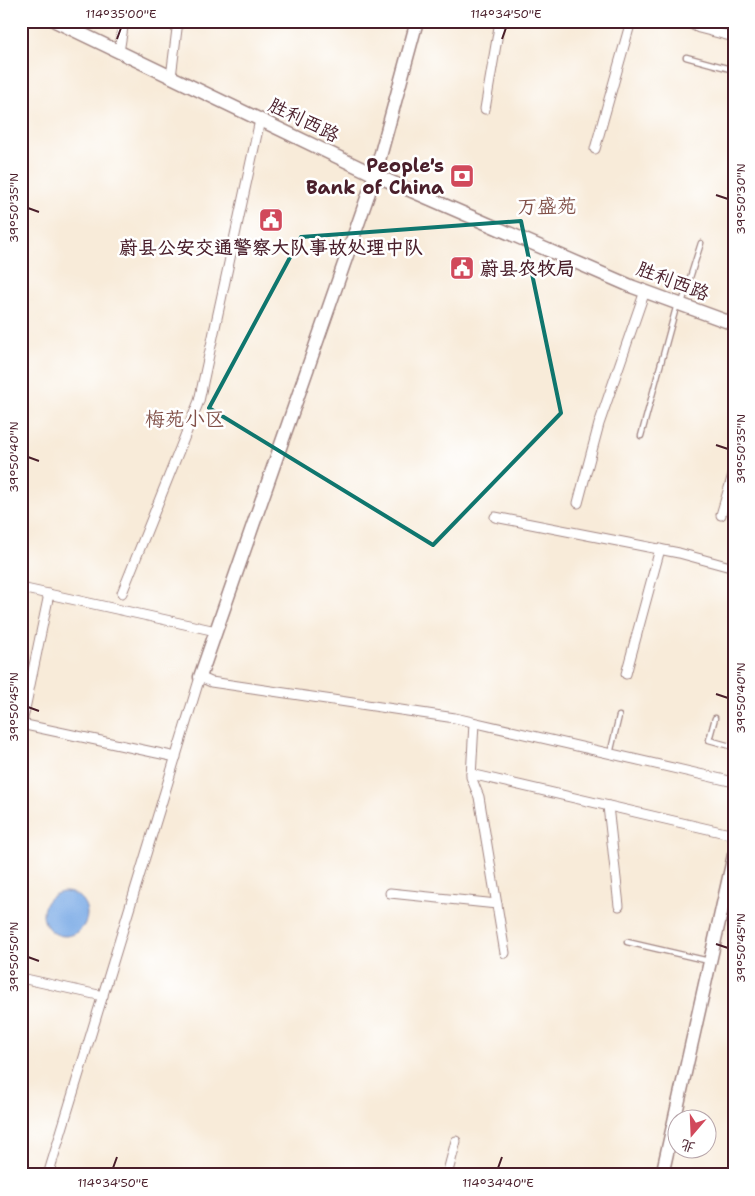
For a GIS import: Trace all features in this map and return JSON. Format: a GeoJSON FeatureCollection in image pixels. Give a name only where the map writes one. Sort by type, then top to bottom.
{"type":"FeatureCollection","features":[{"type":"Feature","properties":{"kind":"street","name":"胜利西路"},"geometry":{"type":"LineString","coordinates":[[55,21],[374,175],[645,291],[734,324]]}},
{"type":"Feature","properties":{"kind":"street"},"geometry":{"type":"LineString","coordinates":[[119,52],[124,21]]}},
{"type":"Feature","properties":{"kind":"street"},"geometry":{"type":"LineString","coordinates":[[170,77],[178,21]]}},
{"type":"Feature","properties":{"kind":"street"},"geometry":{"type":"LineString","coordinates":[[48,1175],[200,677],[374,175],[417,21]]}},
{"type":"Feature","properties":{"kind":"street"},"geometry":{"type":"LineString","coordinates":[[485,109],[500,21]]}},
{"type":"Feature","properties":{"kind":"street"},"geometry":{"type":"LineString","coordinates":[[595,149],[631,21]]}},
{"type":"Feature","properties":{"kind":"street"},"geometry":{"type":"LineString","coordinates":[[685,21],[734,37]]}},
{"type":"Feature","properties":{"kind":"street"},"geometry":{"type":"LineString","coordinates":[[122,593],[198,400],[260,120]]}},
{"type":"Feature","properties":{"kind":"street"},"geometry":{"type":"LineString","coordinates":[[578,503],[599,424],[645,291]]}},
{"type":"Feature","properties":{"kind":"street"},"geometry":{"type":"LineString","coordinates":[[721,515],[734,471]]}},
{"type":"Feature","properties":{"kind":"street"},"geometry":{"type":"LineString","coordinates":[[495,517],[660,550],[734,568]]}},
{"type":"Feature","properties":{"kind":"street"},"geometry":{"type":"LineString","coordinates":[[626,674],[660,550]]}},
{"type":"Feature","properties":{"kind":"street"},"geometry":{"type":"LineString","coordinates":[[21,588],[216,631]]}},
{"type":"Feature","properties":{"kind":"street"},"geometry":{"type":"LineString","coordinates":[[49,594],[22,725],[176,757]]}},
{"type":"Feature","properties":{"kind":"street"},"geometry":{"type":"LineString","coordinates":[[200,677],[211,682],[455,718],[734,782]]}},
{"type":"Feature","properties":{"kind":"street"},"geometry":{"type":"LineString","coordinates":[[474,723],[471,774],[479,797],[505,953]]}},
{"type":"Feature","properties":{"kind":"street"},"geometry":{"type":"LineString","coordinates":[[471,774],[734,835]]}},
{"type":"Feature","properties":{"kind":"street"},"geometry":{"type":"LineString","coordinates":[[608,806],[619,906]]}},
{"type":"Feature","properties":{"kind":"street"},"geometry":{"type":"LineString","coordinates":[[662,1175],[709,961],[728,903],[734,856]]}},
{"type":"Feature","properties":{"kind":"street"},"geometry":{"type":"LineString","coordinates":[[390,894],[497,904]]}},
{"type":"Feature","properties":{"kind":"street"},"geometry":{"type":"LineString","coordinates":[[21,978],[103,996]]}},
{"type":"Feature","properties":{"kind":"street"},"geometry":{"type":"LineString","coordinates":[[448,1175],[456,1141]]}},
{"type":"Feature","properties":{"kind":"lane"},"geometry":{"type":"LineString","coordinates":[[686,57],[734,70]]}},
{"type":"Feature","properties":{"kind":"lane"},"geometry":{"type":"LineString","coordinates":[[641,436],[679,304],[701,242]]}},
{"type":"Feature","properties":{"kind":"lane"},"geometry":{"type":"LineString","coordinates":[[610,754],[619,716]]}},
{"type":"Feature","properties":{"kind":"lane"},"geometry":{"type":"LineString","coordinates":[[715,718],[709,740],[734,747]]}},
{"type":"Feature","properties":{"kind":"lane"},"geometry":{"type":"LineString","coordinates":[[627,942],[709,961]]}},
{"type":"Feature","properties":{"kind":"highlighted area"},"geometry":{"type":"Polygon","coordinates":[[[521,221],[561,413],[433,545],[209,408],[301,237],[521,221]]]}},
{"type":"Feature","properties":{"kind":"water"},"geometry":{"type":"Polygon","coordinates":[[[69,892],[81,898],[86,905],[86,923],[81,930],[74,935],[61,936],[53,933],[46,926],[43,910],[46,902],[53,895],[69,892]]]}},
{"type":"Feature","properties":{"kind":"place","name":"People's Bank of China"},"geometry":{"type":"Point","coordinates":[462,176]}},
{"type":"Feature","properties":{"kind":"place","name":"蔚县公安交通警察大队事故处理中队"},"geometry":{"type":"Point","coordinates":[271,220]}},
{"type":"Feature","properties":{"kind":"place","name":"蔚县农牧局"},"geometry":{"type":"Point","coordinates":[462,268]}},
{"type":"Feature","properties":{"kind":"district","name":"万盛苑"},"geometry":{"type":"Point","coordinates":[547,206]}},
{"type":"Feature","properties":{"kind":"district","name":"梅苑小区"},"geometry":{"type":"Point","coordinates":[185,419]}}]}
